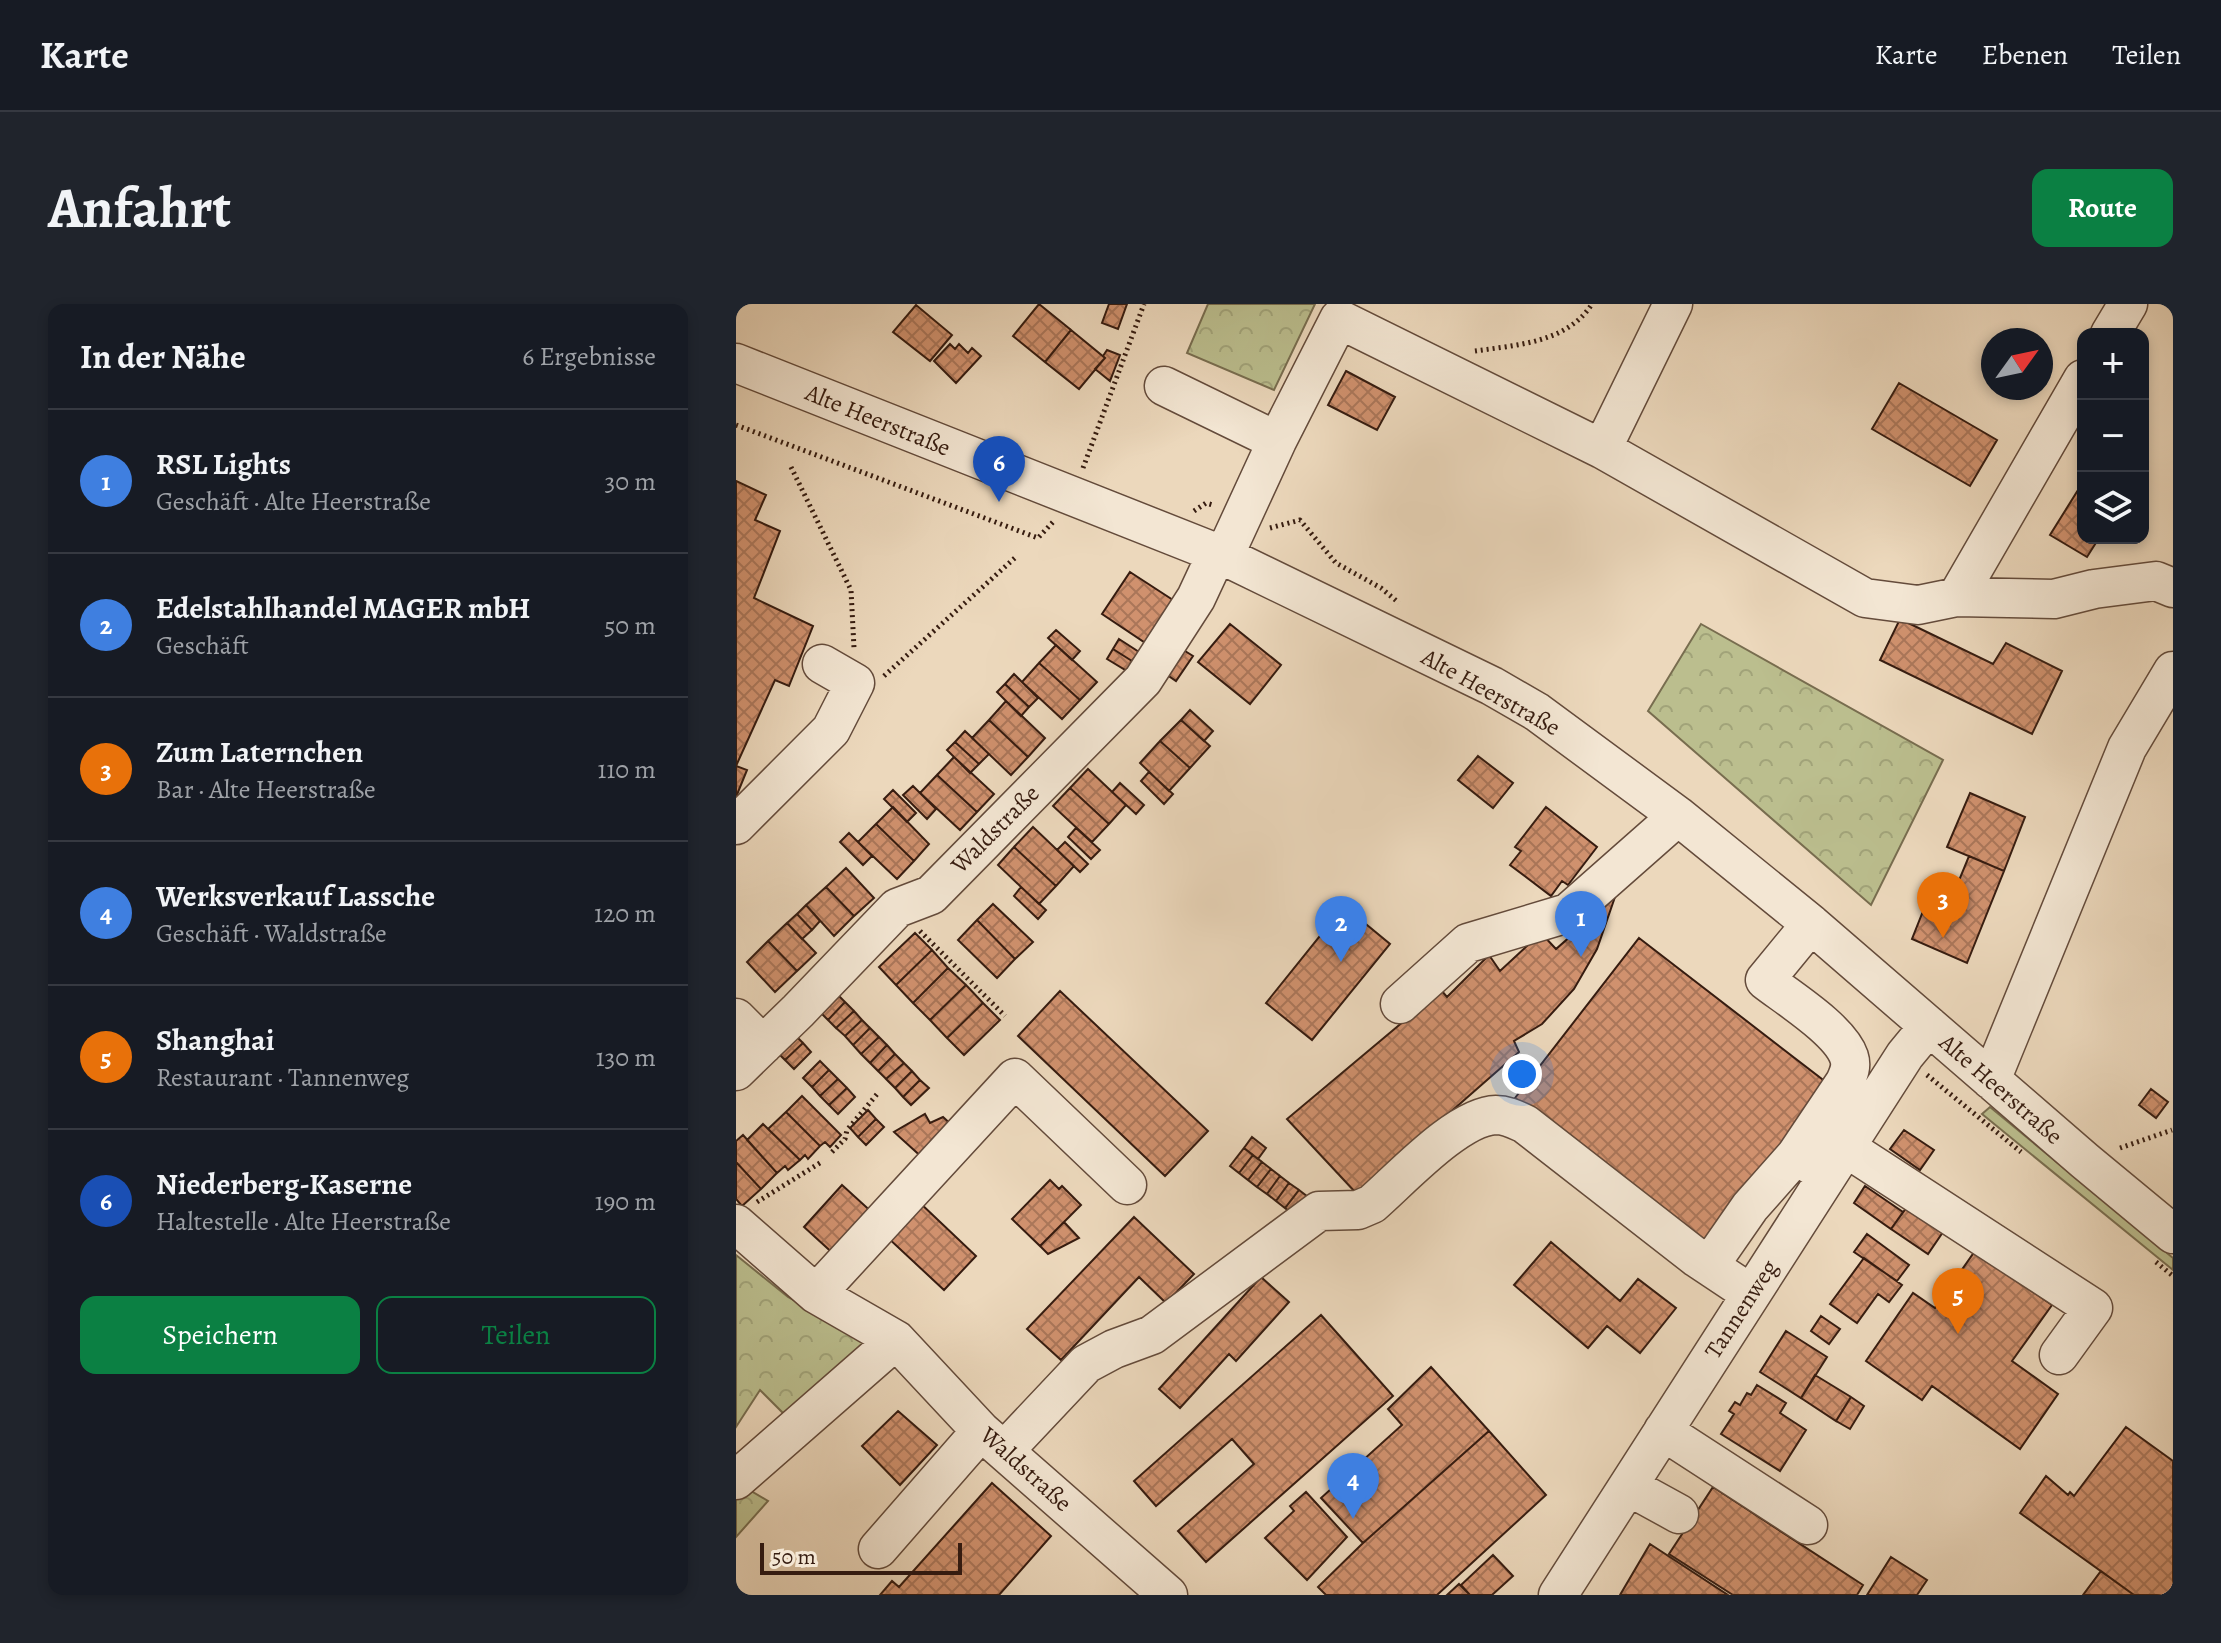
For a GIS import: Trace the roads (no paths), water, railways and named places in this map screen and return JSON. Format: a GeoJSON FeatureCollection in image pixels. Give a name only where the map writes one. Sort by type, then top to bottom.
{"type":"FeatureCollection","features":[{"type":"Feature","properties":{"kind":"street"},"geometry":{"type":"LineString","coordinates":[[1602,449],[1673,304]]}},
{"type":"Feature","properties":{"kind":"street"},"geometry":{"type":"LineString","coordinates":[[2114,328],[2128,304]]}},
{"type":"Feature","properties":{"kind":"street"},"geometry":{"type":"LineString","coordinates":[[1342,311],[1441,369],[1602,449],[1865,598],[1918,605],[1957,597],[2054,599],[2094,589],[2156,581],[2173,588]]}},
{"type":"Feature","properties":{"kind":"street","name":"Waldstraße"},"geometry":{"type":"LineString","coordinates":[[749,1058],[897,908],[931,895],[1143,680],[1196,598],[1242,517],[1342,311]]}},
{"type":"Feature","properties":{"kind":"street","name":"Alte Heerstraße"},"geometry":{"type":"LineString","coordinates":[[736,363],[1058,504],[1220,555],[1492,686],[1537,712],[1678,816],[1811,924],[2173,1234]]}},
{"type":"Feature","properties":{"kind":"street"},"geometry":{"type":"LineString","coordinates":[[1164,386],[1277,441]]}},
{"type":"Feature","properties":{"kind":"street"},"geometry":{"type":"LineString","coordinates":[[1957,597],[2077,389]]}},
{"type":"Feature","properties":{"kind":"street"},"geometry":{"type":"LineString","coordinates":[[736,825],[831,730],[855,683],[822,664]]}},
{"type":"Feature","properties":{"kind":"street"},"geometry":{"type":"LineString","coordinates":[[1991,1080],[2127,748],[2173,671]]}},
{"type":"Feature","properties":{"kind":"street"},"geometry":{"type":"LineString","coordinates":[[1991,1080],[2011,1060],[2020,1045],[2137,758],[2155,724]]}},
{"type":"Feature","properties":{"kind":"street"},"geometry":{"type":"LineString","coordinates":[[1400,1004],[1468,943],[1568,913],[1678,816]]}},
{"type":"Feature","properties":{"kind":"street"},"geometry":{"type":"LineString","coordinates":[[1709,1266],[1750,1207],[1823,1159],[1850,1069],[1849,1058],[1840,1041],[1765,980],[1811,924]]}},
{"type":"Feature","properties":{"kind":"street"},"geometry":{"type":"LineString","coordinates":[[736,1018],[749,1058]]}},
{"type":"Feature","properties":{"kind":"street","name":"Tannenweg"},"geometry":{"type":"LineString","coordinates":[[1558,1595],[1751,1294],[1823,1159],[1929,1026]]}},
{"type":"Feature","properties":{"kind":"street"},"geometry":{"type":"LineString","coordinates":[[816,1294],[1015,1078],[1127,1185]]}},
{"type":"Feature","properties":{"kind":"street"},"geometry":{"type":"LineString","coordinates":[[878,1549],[993,1441],[1086,1364],[1114,1349],[1152,1335],[1319,1211],[1358,1210],[1372,1204],[1453,1132],[1475,1119],[1496,1115],[1525,1124],[1709,1266],[1751,1294]]}},
{"type":"Feature","properties":{"kind":"street"},"geometry":{"type":"LineString","coordinates":[[1823,1159],[2093,1308],[2059,1355]]}},
{"type":"Feature","properties":{"kind":"street","name":"Waldstraße"},"geometry":{"type":"LineString","coordinates":[[743,1215],[816,1294],[896,1340],[993,1441],[1168,1595]]}},
{"type":"Feature","properties":{"kind":"street"},"geometry":{"type":"LineString","coordinates":[[736,1480],[896,1340]]}},
{"type":"Feature","properties":{"kind":"street"},"geometry":{"type":"LineString","coordinates":[[1663,1431],[1808,1525]]}},
{"type":"Feature","properties":{"kind":"street"},"geometry":{"type":"LineString","coordinates":[[1628,1486],[1679,1514]]}},
{"type":"Feature","properties":{"kind":"place","name":"Niederberg-Kaserne"},"geometry":{"type":"Point","coordinates":[999,502]}},
{"type":"Feature","properties":{"kind":"place","name":"Zum Laternchen"},"geometry":{"type":"Point","coordinates":[1943,938]}},
{"type":"Feature","properties":{"kind":"place","name":"RSL Lights"},"geometry":{"type":"Point","coordinates":[1581,957]}},
{"type":"Feature","properties":{"kind":"place","name":"Edelstahlhandel MAGER mbH"},"geometry":{"type":"Point","coordinates":[1341,962]}},
{"type":"Feature","properties":{"kind":"place","name":"Shanghai"},"geometry":{"type":"Point","coordinates":[1958,1334]}},
{"type":"Feature","properties":{"kind":"place","name":"Werksverkauf Lassche"},"geometry":{"type":"Point","coordinates":[1353,1519]}}]}
